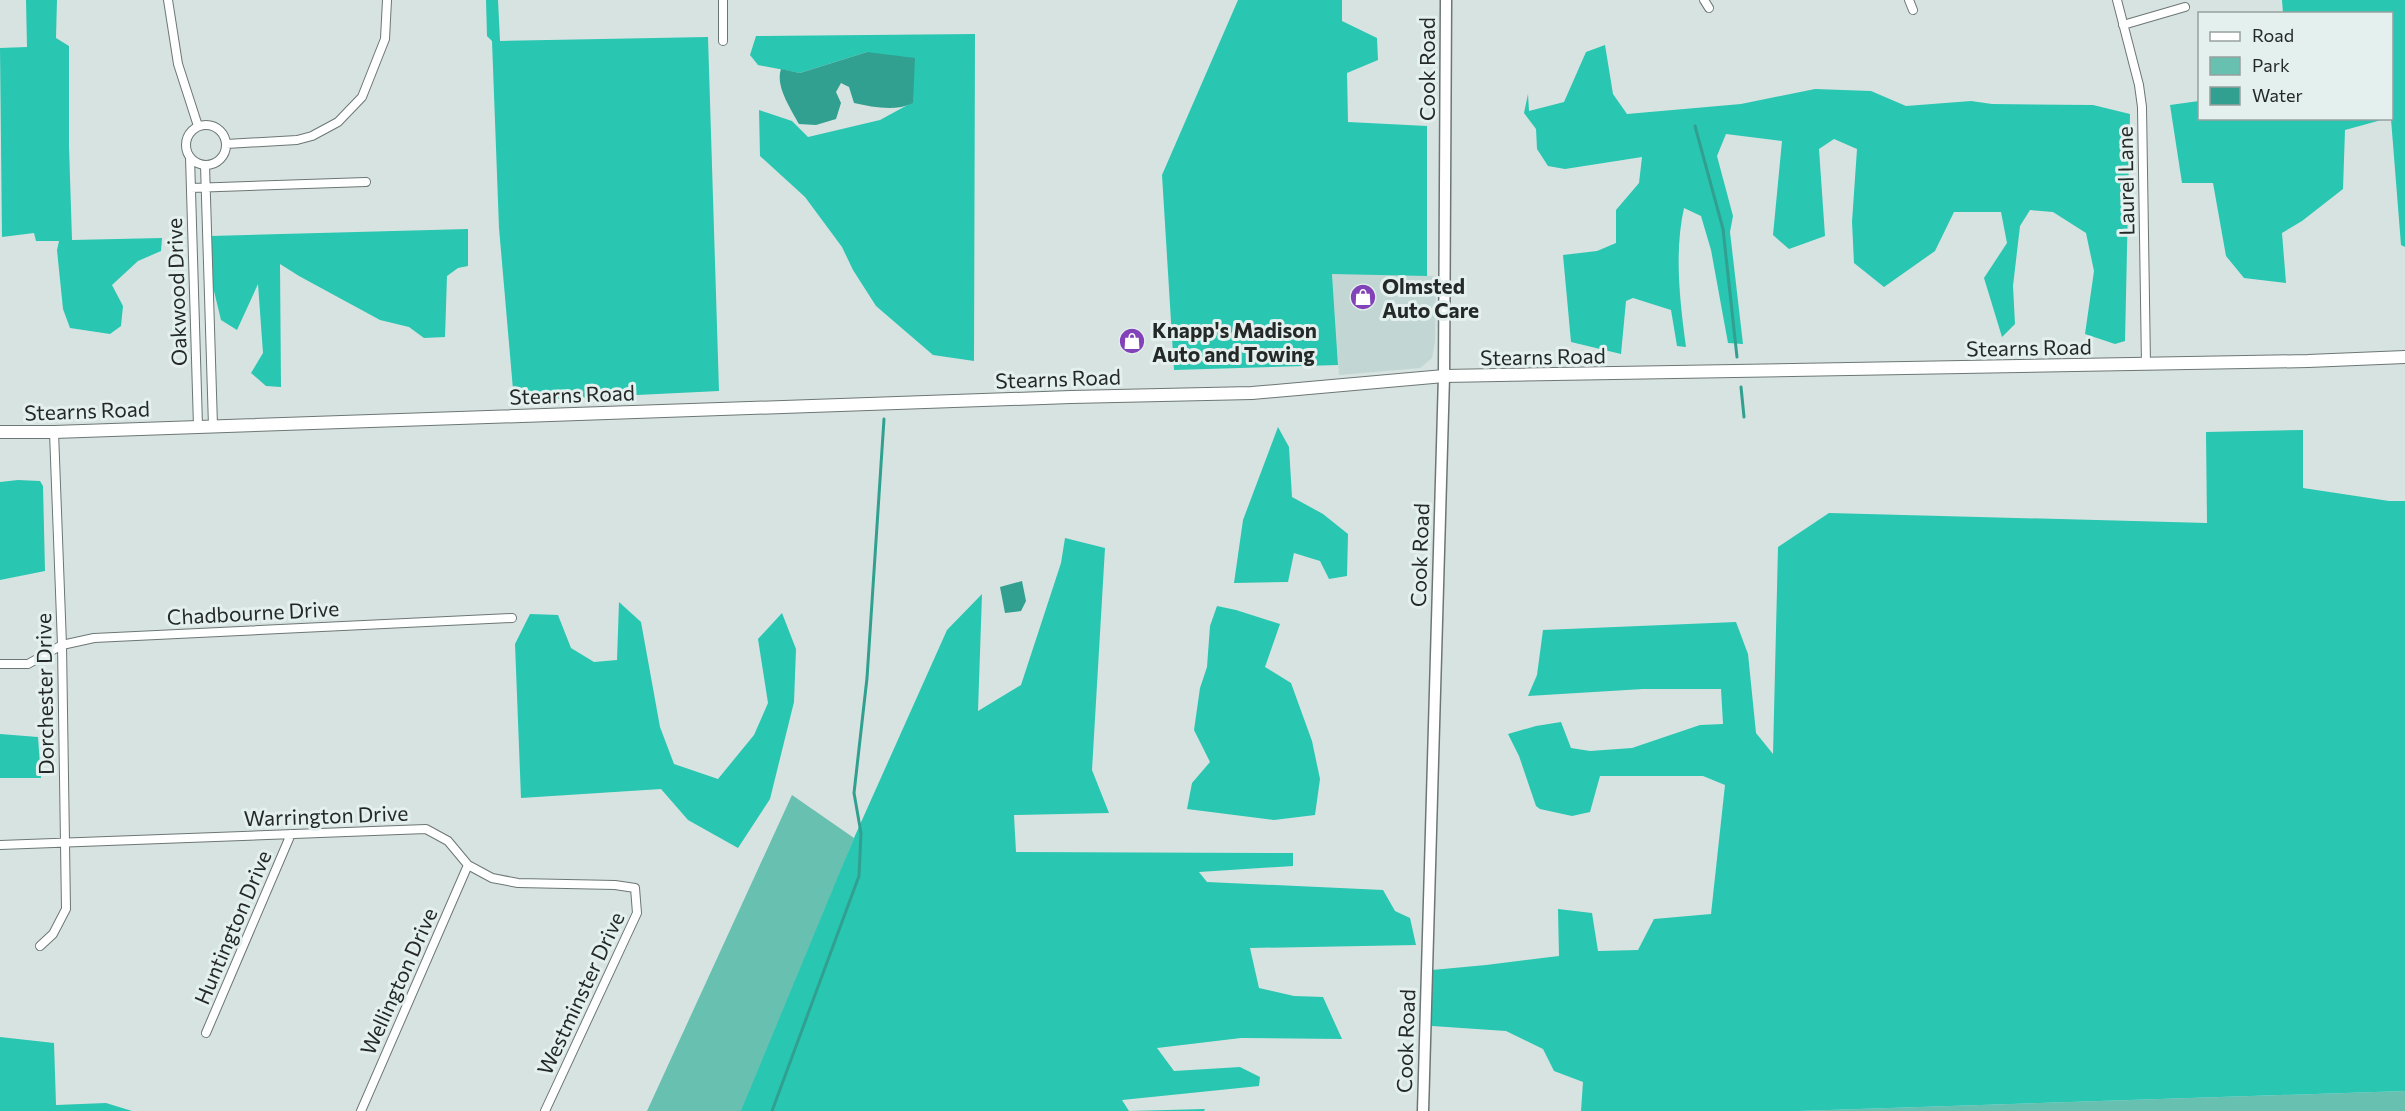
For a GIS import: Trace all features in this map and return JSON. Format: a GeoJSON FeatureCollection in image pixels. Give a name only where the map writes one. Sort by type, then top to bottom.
{"type":"FeatureCollection","features":[{"type":"Feature","properties":{"kind":"main road","name":"Stearns Road"},"geometry":{"type":"LineString","coordinates":[[0,432],[54,432],[1071,396],[1242,393],[1444,376],[2146,364],[2405,357]]}},
{"type":"Feature","properties":{"kind":"street"},"geometry":{"type":"LineString","coordinates":[[168,0],[178,64],[198,126]]}},
{"type":"Feature","properties":{"kind":"street"},"geometry":{"type":"LineString","coordinates":[[226,144],[287,142],[312,136],[338,122],[362,97],[385,39],[387,0]]}},
{"type":"Feature","properties":{"kind":"street"},"geometry":{"type":"LineString","coordinates":[[723,0],[723,41]]}},
{"type":"Feature","properties":{"kind":"street","name":"Cook Road"},"geometry":{"type":"LineString","coordinates":[[1423,1111],[1444,376],[1446,0]]}},
{"type":"Feature","properties":{"kind":"street"},"geometry":{"type":"LineString","coordinates":[[1909,0],[1913,10]]}},
{"type":"Feature","properties":{"kind":"street","name":"Laurel Lane"},"geometry":{"type":"LineString","coordinates":[[2117,0],[2139,85],[2142,106],[2146,364]]}},
{"type":"Feature","properties":{"kind":"street"},"geometry":{"type":"LineString","coordinates":[[2123,25],[2184,7]]}},
{"type":"Feature","properties":{"kind":"street"},"geometry":{"type":"LineString","coordinates":[[204,125],[217,128],[225,138],[226,144],[222,158],[205,165],[198,164],[190,157],[186,142],[191,131],[204,125]]}},
{"type":"Feature","properties":{"kind":"street","name":"Oakwood Drive"},"geometry":{"type":"LineString","coordinates":[[190,157],[198,426]]}},
{"type":"Feature","properties":{"kind":"street","name":"Oakwood Drive"},"geometry":{"type":"LineString","coordinates":[[205,165],[213,426]]}},
{"type":"Feature","properties":{"kind":"street"},"geometry":{"type":"LineString","coordinates":[[191,188],[366,182]]}},
{"type":"Feature","properties":{"kind":"street","name":"Dorchester Drive"},"geometry":{"type":"LineString","coordinates":[[40,946],[53,934],[66,909],[62,645],[54,432]]}},
{"type":"Feature","properties":{"kind":"street","name":"Chadbourne Drive"},"geometry":{"type":"LineString","coordinates":[[0,664],[28,664],[62,645],[94,638],[512,618]]}},
{"type":"Feature","properties":{"kind":"street","name":"Warrington Drive"},"geometry":{"type":"LineString","coordinates":[[0,845],[426,829],[448,841],[468,865],[492,878],[518,883],[615,885],[635,888]]}},
{"type":"Feature","properties":{"kind":"street","name":"Huntington Drive"},"geometry":{"type":"LineString","coordinates":[[206,1034],[291,834]]}},
{"type":"Feature","properties":{"kind":"street","name":"Wellington Drive"},"geometry":{"type":"LineString","coordinates":[[362,1111],[468,865]]}},
{"type":"Feature","properties":{"kind":"street","name":"Westminster Drive"},"geometry":{"type":"LineString","coordinates":[[545,1111],[637,913],[635,888]]}},
{"type":"Feature","properties":{"kind":"shaded area"},"geometry":{"type":"Polygon","coordinates":[[[26,0],[57,0],[56,38],[69,46],[72,240],[162,238],[161,251],[138,261],[112,285],[123,306],[121,326],[110,334],[70,328],[63,309],[57,250],[59,241],[36,241],[34,233],[2,237],[0,48],[27,47],[26,0]]]}},
{"type":"Feature","properties":{"kind":"shaded area"},"geometry":{"type":"Polygon","coordinates":[[[486,0],[498,0],[500,41],[708,37],[719,391],[514,401],[499,228],[492,41],[487,36],[486,0]]]}},
{"type":"Feature","properties":{"kind":"shaded area"},"geometry":{"type":"Polygon","coordinates":[[[1238,0],[1342,0],[1342,21],[1377,38],[1378,60],[1347,73],[1348,122],[1427,126],[1427,276],[1332,274],[1338,365],[1174,370],[1162,175],[1238,0]]]}},
{"type":"Feature","properties":{"kind":"shaded area"},"geometry":{"type":"Polygon","coordinates":[[[2282,0],[2405,0],[2405,247],[2401,245],[2391,120],[2393,120],[2393,12],[2283,12],[2282,0]]]}},
{"type":"Feature","properties":{"kind":"shaded area"},"geometry":{"type":"Polygon","coordinates":[[[975,34],[974,361],[933,355],[876,306],[853,270],[842,247],[805,197],[760,156],[759,110],[792,121],[808,137],[880,120],[913,102],[867,52],[800,73],[758,65],[750,55],[756,36],[975,34]]]}},
{"type":"Feature","properties":{"kind":"shaded area"},"geometry":{"type":"Polygon","coordinates":[[[1605,45],[1613,94],[1627,114],[1741,104],[1815,89],[1871,91],[1906,106],[1971,101],[1992,104],[2093,105],[2130,114],[2125,341],[2115,344],[2085,334],[2094,271],[2086,233],[2053,212],[2030,210],[2020,226],[2013,286],[2015,324],[2002,337],[1984,278],[2007,243],[2001,212],[1954,212],[1935,251],[1884,287],[1854,263],[1852,222],[1857,149],[1834,139],[1819,149],[1825,236],[1789,249],[1773,235],[1782,141],[1726,134],[1717,156],[1733,216],[1730,232],[1743,344],[1728,343],[1711,250],[1701,216],[1684,208],[1679,260],[1680,295],[1686,347],[1677,346],[1671,310],[1633,298],[1626,301],[1621,354],[1571,342],[1563,255],[1597,251],[1616,243],[1616,210],[1639,183],[1642,157],[1565,169],[1548,166],[1537,149],[1536,129],[1524,113],[1528,94],[1529,111],[1564,102],[1586,52],[1605,45]]]}},
{"type":"Feature","properties":{"kind":"shaded area"},"geometry":{"type":"Polygon","coordinates":[[[2198,101],[2198,120],[2381,120],[2345,130],[2343,189],[2302,221],[2282,233],[2286,283],[2244,278],[2226,256],[2213,183],[2182,183],[2170,105],[2198,101]]]}},
{"type":"Feature","properties":{"kind":"shaded area"},"geometry":{"type":"Polygon","coordinates":[[[468,229],[468,266],[458,268],[447,276],[445,337],[424,338],[409,327],[380,320],[280,264],[281,387],[266,386],[251,373],[263,353],[258,284],[237,330],[221,320],[213,287],[211,236],[468,229]]]}},
{"type":"Feature","properties":{"kind":"shaded area"},"geometry":{"type":"Polygon","coordinates":[[[1332,273],[1436,276],[1435,342],[1432,358],[1420,368],[1339,375],[1332,273]]]}},
{"type":"Feature","properties":{"kind":"shaded area"},"geometry":{"type":"Polygon","coordinates":[[[1278,427],[1289,447],[1292,497],[1323,514],[1348,534],[1347,576],[1329,579],[1320,561],[1294,553],[1288,582],[1234,583],[1243,520],[1278,427]]]}},
{"type":"Feature","properties":{"kind":"shaded area"},"geometry":{"type":"Polygon","coordinates":[[[2303,430],[2303,488],[2389,501],[2405,501],[2405,1091],[1798,1111],[1581,1111],[1583,1082],[1554,1071],[1543,1049],[1506,1031],[1432,1026],[1432,970],[1559,956],[1558,909],[1592,913],[1598,951],[1638,950],[1654,919],[1711,914],[1725,785],[1703,776],[1600,776],[1590,812],[1572,816],[1540,809],[1536,806],[1519,756],[1508,734],[1561,722],[1571,748],[1590,751],[1632,748],[1700,725],[1723,724],[1721,689],[1643,689],[1528,696],[1537,675],[1543,630],[1736,622],[1748,654],[1756,733],[1773,754],[1778,547],[1829,513],[2207,523],[2206,432],[2303,430]]]}},
{"type":"Feature","properties":{"kind":"shaded area"},"geometry":{"type":"Polygon","coordinates":[[[40,481],[43,486],[45,571],[0,580],[0,482],[40,481]]]}},
{"type":"Feature","properties":{"kind":"shaded area"},"geometry":{"type":"Polygon","coordinates":[[[1065,538],[1105,548],[1092,770],[1109,813],[1014,815],[1016,852],[1293,853],[1293,866],[1199,872],[1207,882],[1383,890],[1395,911],[1410,918],[1416,945],[1250,948],[1259,988],[1294,996],[1323,997],[1342,1039],[1241,1038],[1157,1048],[1174,1071],[1240,1067],[1260,1077],[1259,1086],[1122,1100],[1129,1111],[741,1111],[854,838],[947,630],[982,594],[978,711],[1021,685],[1061,563],[1065,538]]]}},
{"type":"Feature","properties":{"kind":"shaded area"},"geometry":{"type":"Polygon","coordinates":[[[619,602],[641,622],[660,727],[674,764],[718,779],[754,735],[768,703],[758,639],[782,613],[796,649],[794,702],[770,799],[738,848],[688,820],[661,789],[521,798],[515,644],[530,614],[558,615],[571,648],[594,662],[617,660],[619,602]]]}},
{"type":"Feature","properties":{"kind":"shaded area"},"geometry":{"type":"Polygon","coordinates":[[[1217,606],[1280,624],[1265,667],[1291,683],[1312,741],[1320,779],[1315,815],[1274,820],[1187,809],[1192,783],[1210,762],[1194,730],[1200,688],[1207,667],[1210,626],[1217,606]]]}},
{"type":"Feature","properties":{"kind":"shaded area"},"geometry":{"type":"Polygon","coordinates":[[[0,734],[38,737],[41,778],[0,778],[0,734]]]}},
{"type":"Feature","properties":{"kind":"shaded area"},"geometry":{"type":"Polygon","coordinates":[[[0,1037],[54,1043],[56,1105],[106,1103],[132,1111],[0,1111],[0,1037]]]}},
{"type":"Feature","properties":{"kind":"shaded area"},"geometry":{"type":"Polygon","coordinates":[[[1205,1109],[1204,1111],[1129,1111],[1205,1109]]]}},
{"type":"Feature","properties":{"kind":"green space"},"geometry":{"type":"Polygon","coordinates":[[[792,795],[854,838],[771,1048],[742,1111],[647,1111],[792,795]]]}},
{"type":"Feature","properties":{"kind":"green space"},"geometry":{"type":"Polygon","coordinates":[[[2405,1091],[2405,1111],[1798,1111],[2405,1091]]]}},
{"type":"Feature","properties":{"kind":"water"},"geometry":{"type":"Polygon","coordinates":[[[867,52],[915,58],[913,103],[891,108],[854,103],[849,87],[841,83],[836,92],[841,103],[836,119],[816,125],[799,124],[782,90],[781,69],[800,73],[867,52]]]}},
{"type":"Feature","properties":{"kind":"water"},"geometry":{"type":"Polygon","coordinates":[[[1022,581],[1026,601],[1021,611],[1005,613],[1000,587],[1022,581]]]}},
{"type":"Feature","properties":{"kind":"waterway"},"geometry":{"type":"LineString","coordinates":[[1695,126],[1723,229],[1737,357]]}},
{"type":"Feature","properties":{"kind":"waterway"},"geometry":{"type":"LineString","coordinates":[[1741,387],[1744,417]]}},
{"type":"Feature","properties":{"kind":"waterway"},"geometry":{"type":"LineString","coordinates":[[772,1111],[859,876],[861,833],[854,793],[867,678],[884,419]]}},
{"type":"Feature","properties":{"kind":"place","name":"Olmsted Auto Care"},"geometry":{"type":"Point","coordinates":[1363,297]}},
{"type":"Feature","properties":{"kind":"place","name":"Knapp's Madison Auto and Towing"},"geometry":{"type":"Point","coordinates":[1132,341]}}]}
